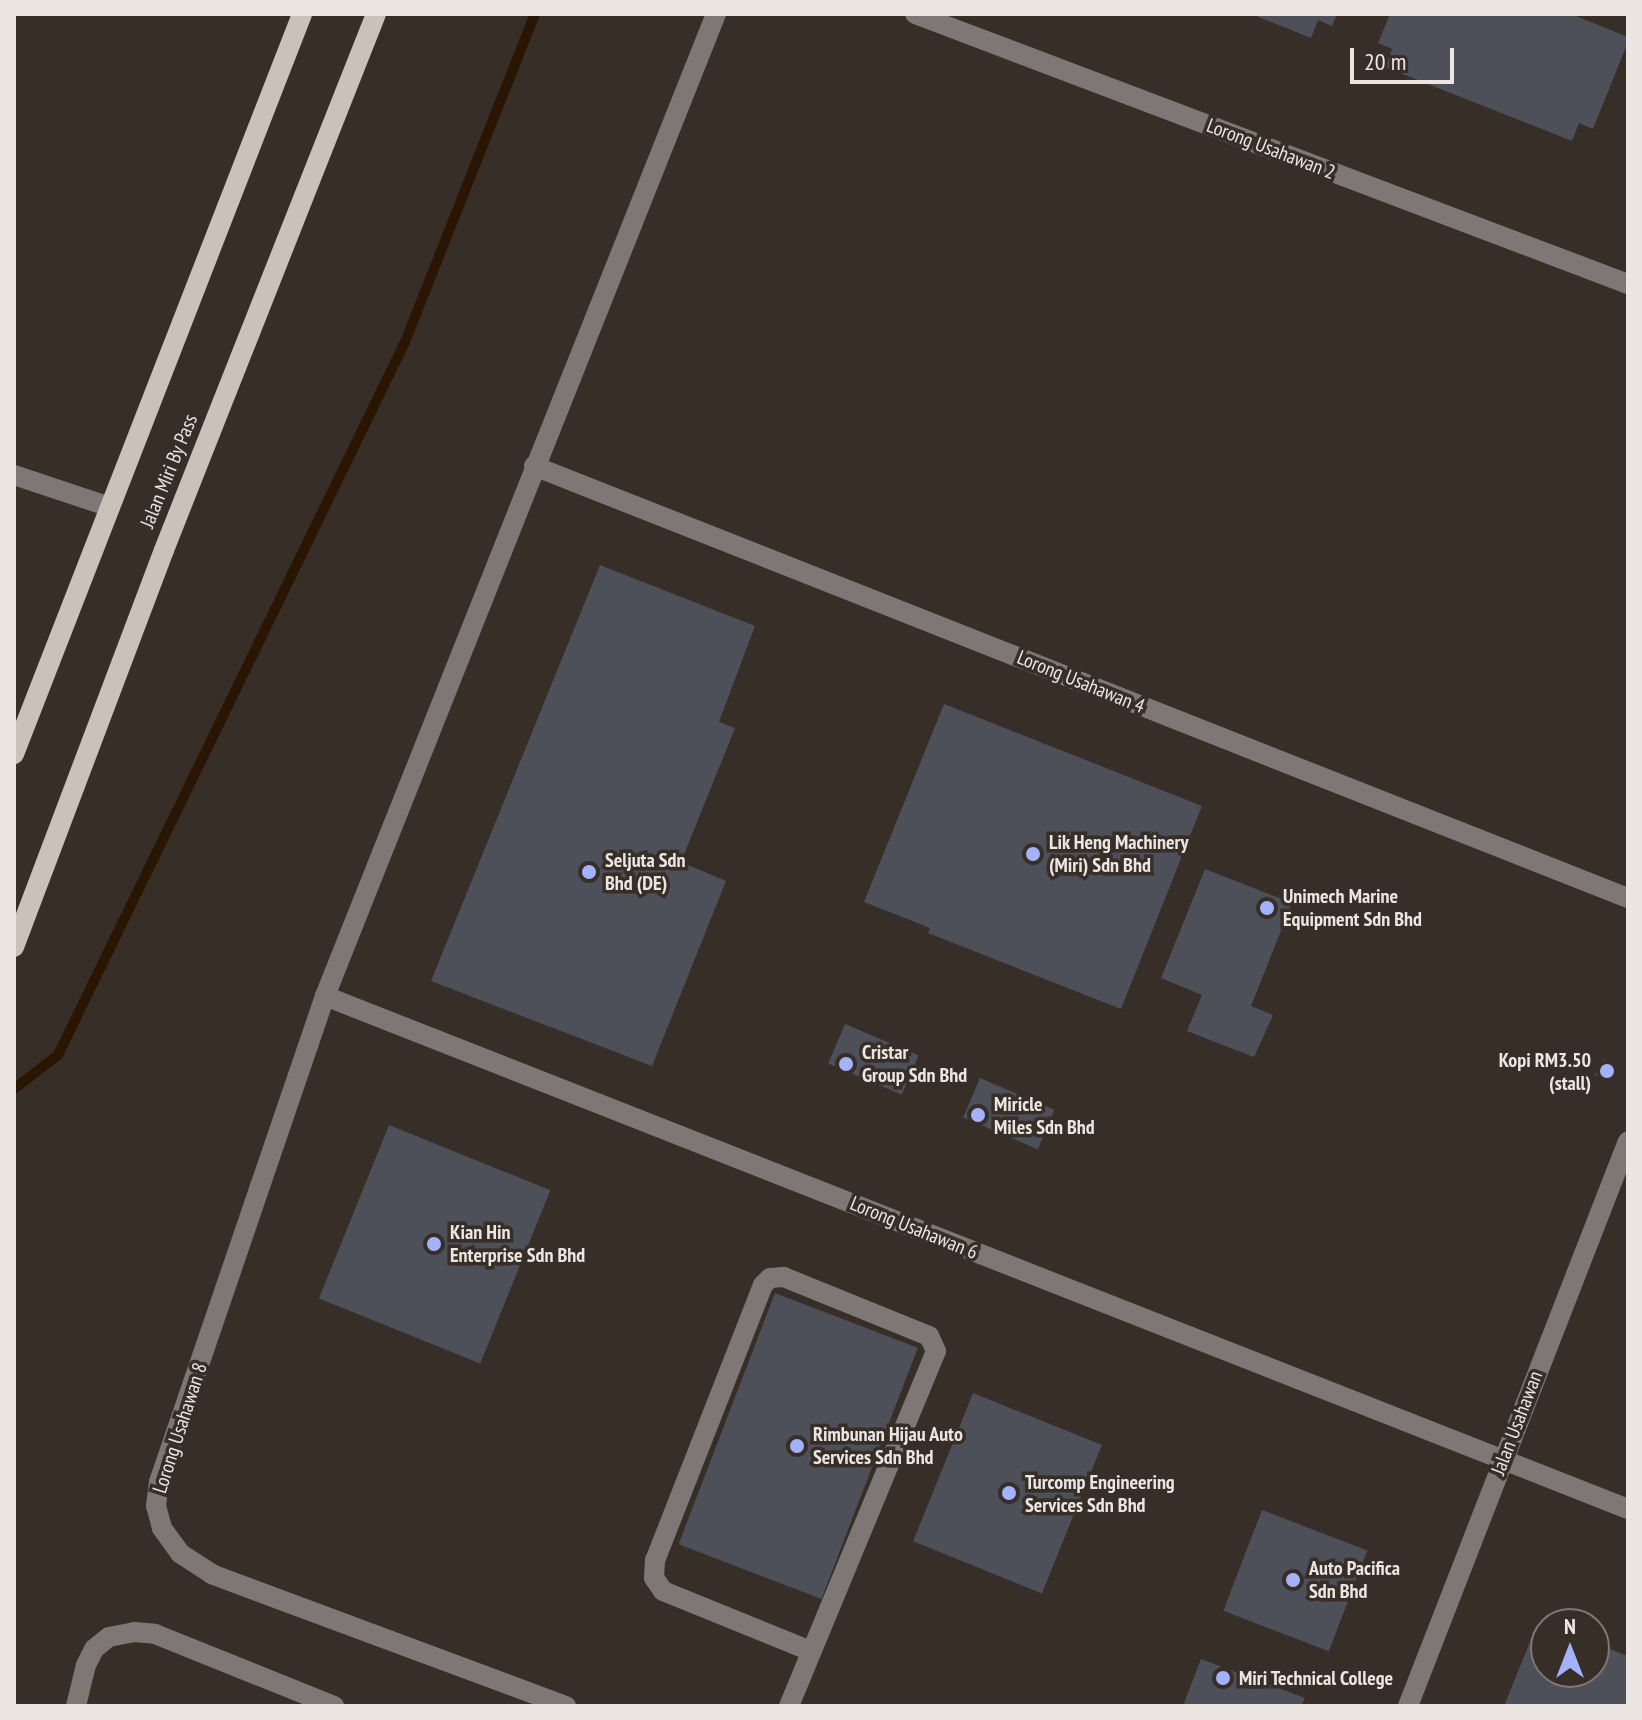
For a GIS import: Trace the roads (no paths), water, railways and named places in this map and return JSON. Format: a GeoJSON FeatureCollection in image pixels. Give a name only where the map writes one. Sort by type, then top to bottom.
{"type":"FeatureCollection","features":[{"type":"Feature","properties":{"kind":"main road","name":"Jalan Miri By Pass"},"geometry":{"type":"LineString","coordinates":[[14,754],[302,14]]}},
{"type":"Feature","properties":{"kind":"main road","name":"Jalan Miri By Pass"},"geometry":{"type":"LineString","coordinates":[[14,947],[164,550],[376,14]]}},
{"type":"Feature","properties":{"kind":"street","name":"Lorong Usahawan 8"},"geometry":{"type":"LineString","coordinates":[[566,1706],[212,1574],[180,1553],[162,1528],[156,1506],[159,1482],[325,996],[716,14]]}},
{"type":"Feature","properties":{"kind":"street","name":"Lorong Usahawan 2"},"geometry":{"type":"LineString","coordinates":[[915,14],[1628,284]]}},
{"type":"Feature","properties":{"kind":"street","name":"Lorong Usahawan 4"},"geometry":{"type":"LineString","coordinates":[[534,466],[1628,898]]}},
{"type":"Feature","properties":{"kind":"street"},"geometry":{"type":"LineString","coordinates":[[14,475],[110,507]]}},
{"type":"Feature","properties":{"kind":"street","name":"Lorong Usahawan 6"},"geometry":{"type":"LineString","coordinates":[[325,996],[1628,1509]]}},
{"type":"Feature","properties":{"kind":"street","name":"Jalan Usahawan"},"geometry":{"type":"LineString","coordinates":[[1408,1706],[1628,1141]]}},
{"type":"Feature","properties":{"kind":"street"},"geometry":{"type":"LineString","coordinates":[[789,1706],[936,1351],[936,1344],[929,1336],[784,1277],[770,1278],[763,1285],[655,1560],[654,1578],[663,1591],[811,1651]]}},
{"type":"Feature","properties":{"kind":"street"},"geometry":{"type":"LineString","coordinates":[[76,1706],[86,1665],[94,1649],[109,1637],[134,1632],[155,1634],[334,1706]]}},
{"type":"Feature","properties":{"kind":"waterway"},"geometry":{"type":"LineString","coordinates":[[14,1089],[58,1055],[405,342],[535,14]]}},
{"type":"Feature","properties":{"kind":"place","name":"Lik Heng Machinery (Miri) Sdn Bhd"},"geometry":{"type":"Point","coordinates":[1033,854]}},
{"type":"Feature","properties":{"kind":"place","name":"Seljuta Sdn Bhd (DE)"},"geometry":{"type":"Point","coordinates":[589,872]}},
{"type":"Feature","properties":{"kind":"place","name":"Unimech Marine Equipment Sdn Bhd"},"geometry":{"type":"Point","coordinates":[1267,908]}},
{"type":"Feature","properties":{"kind":"place","name":"Cristar Group Sdn Bhd"},"geometry":{"type":"Point","coordinates":[846,1064]}},
{"type":"Feature","properties":{"kind":"place","name":"Kopi RM3.50 (stall)"},"geometry":{"type":"Point","coordinates":[1607,1071]}},
{"type":"Feature","properties":{"kind":"place","name":"Miricle Miles Sdn Bhd"},"geometry":{"type":"Point","coordinates":[978,1115]}},
{"type":"Feature","properties":{"kind":"place","name":"Kian Hin Enterprise Sdn Bhd"},"geometry":{"type":"Point","coordinates":[434,1244]}},
{"type":"Feature","properties":{"kind":"place","name":"Rimbunan Hijau Auto Services Sdn Bhd"},"geometry":{"type":"Point","coordinates":[797,1446]}},
{"type":"Feature","properties":{"kind":"place","name":"Turcomp Engineering Services Sdn Bhd"},"geometry":{"type":"Point","coordinates":[1009,1493]}},
{"type":"Feature","properties":{"kind":"place","name":"Auto Pacifica Sdn Bhd"},"geometry":{"type":"Point","coordinates":[1293,1580]}},
{"type":"Feature","properties":{"kind":"place","name":"Miri Technical College"},"geometry":{"type":"Point","coordinates":[1223,1678]}}]}
